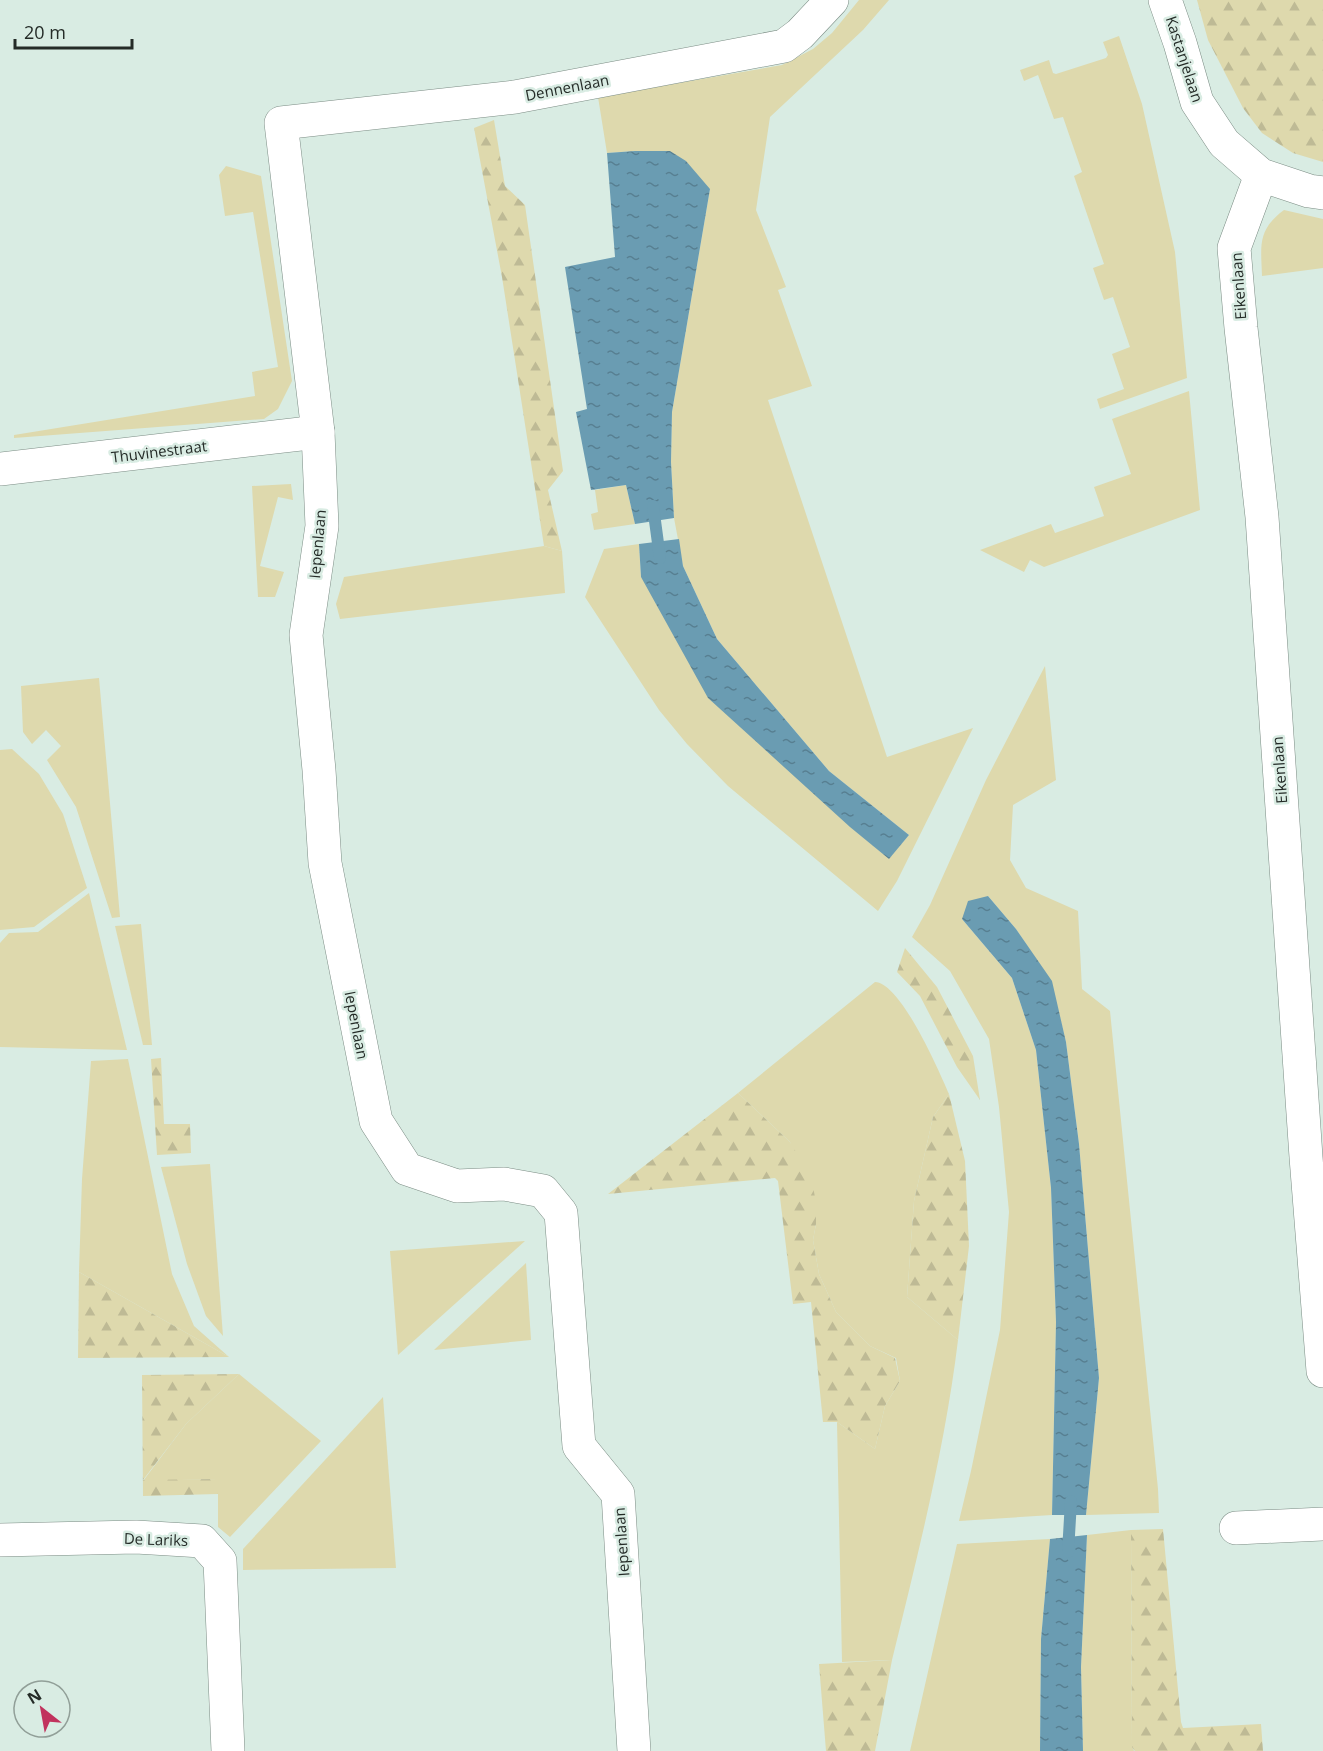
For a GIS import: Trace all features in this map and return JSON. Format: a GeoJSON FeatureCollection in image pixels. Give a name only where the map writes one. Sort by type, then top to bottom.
{"type":"FeatureCollection","features":[{"type":"Feature","properties":{"kind":"street","name":"Dennenlaan"},"geometry":{"type":"LineString","coordinates":[[281,123],[515,97],[784,46],[800,34],[832,0]]}},
{"type":"Feature","properties":{"kind":"street","name":"Kastanjelaan"},"geometry":{"type":"LineString","coordinates":[[1166,0],[1197,102],[1224,143],[1261,175],[1323,193]]}},
{"type":"Feature","properties":{"kind":"street","name":"Iepenlaan"},"geometry":{"type":"LineString","coordinates":[[281,123],[318,432],[322,526],[306,634],[325,863],[376,1121],[407,1169],[457,1186],[504,1184],[543,1191],[561,1213],[579,1446],[618,1494],[634,1751]]}},
{"type":"Feature","properties":{"kind":"street","name":"Eikenlaan"},"geometry":{"type":"LineString","coordinates":[[1261,175],[1234,248],[1262,517],[1316,1201],[1323,1371]]}},
{"type":"Feature","properties":{"kind":"street","name":"Thuvinestraat"},"geometry":{"type":"LineString","coordinates":[[0,469],[318,432]]}},
{"type":"Feature","properties":{"kind":"street"},"geometry":{"type":"LineString","coordinates":[[1236,1528],[1323,1524]]}},
{"type":"Feature","properties":{"kind":"street","name":"De Lariks"},"geometry":{"type":"LineString","coordinates":[[0,1540],[136,1538],[202,1541],[220,1561],[228,1751]]}},
{"type":"Feature","properties":{"kind":"green space"},"geometry":{"type":"Polygon","coordinates":[[[859,0],[889,0],[863,30],[770,117],[756,210],[786,287],[778,290],[812,386],[768,400],[887,757],[973,728],[897,881],[878,911],[728,786],[687,744],[659,710],[585,597],[604,549],[639,544],[641,577],[889,858],[909,835],[829,771],[717,639],[683,566],[674,518],[671,462],[672,412],[710,189],[635,151],[607,153],[598,97],[782,65],[813,49],[832,33],[859,0]]]}},
{"type":"Feature","properties":{"kind":"green space"},"geometry":{"type":"Polygon","coordinates":[[[1197,0],[1323,0],[1323,162],[1293,153],[1262,133],[1243,108],[1208,40],[1197,0]]]}},
{"type":"Feature","properties":{"kind":"green space"},"geometry":{"type":"Polygon","coordinates":[[[1119,36],[1142,104],[1175,252],[1187,378],[1100,409],[1097,399],[1124,389],[1112,354],[1130,347],[1113,297],[1104,300],[1093,268],[1104,264],[1074,176],[1082,172],[1063,117],[1054,119],[1038,75],[1024,81],[1020,70],[1049,60],[1053,73],[1056,74],[1106,58],[1108,55],[1103,42],[1119,36]]]}},
{"type":"Feature","properties":{"kind":"green space"},"geometry":{"type":"Polygon","coordinates":[[[494,120],[505,186],[525,205],[563,471],[548,490],[562,551],[544,546],[502,277],[474,128],[494,120]]]}},
{"type":"Feature","properties":{"kind":"green space"},"geometry":{"type":"Polygon","coordinates":[[[226,166],[261,176],[292,381],[278,409],[264,419],[14,438],[14,435],[255,396],[252,372],[278,367],[253,212],[225,216],[219,175],[226,166]]]}},
{"type":"Feature","properties":{"kind":"green space"},"geometry":{"type":"Polygon","coordinates":[[[1284,210],[1323,219],[1323,268],[1262,276],[1262,239],[1275,217],[1284,210]]]}},
{"type":"Feature","properties":{"kind":"green space"},"geometry":{"type":"Polygon","coordinates":[[[1189,391],[1200,510],[1044,567],[1030,560],[1024,572],[980,550],[1051,524],[1055,533],[1104,516],[1094,487],[1131,474],[1112,419],[1189,391]]]}},
{"type":"Feature","properties":{"kind":"green space"},"geometry":{"type":"Polygon","coordinates":[[[291,484],[293,500],[278,497],[260,566],[284,572],[275,597],[258,597],[252,486],[291,484]]]}},
{"type":"Feature","properties":{"kind":"green space"},"geometry":{"type":"Polygon","coordinates":[[[626,485],[635,524],[594,530],[591,514],[598,512],[595,490],[626,485]]]}},
{"type":"Feature","properties":{"kind":"green space"},"geometry":{"type":"Polygon","coordinates":[[[544,546],[562,551],[565,593],[340,619],[336,604],[344,577],[544,546]]]}},
{"type":"Feature","properties":{"kind":"green space"},"geometry":{"type":"Polygon","coordinates":[[[1045,666],[1056,780],[1013,805],[1010,860],[1026,888],[1078,911],[1082,989],[1110,1011],[1159,1513],[1086,1515],[1099,1378],[1079,1144],[1066,1042],[1051,981],[1016,929],[988,896],[962,919],[1012,978],[1036,1050],[1051,1188],[1056,1322],[1052,1515],[959,1521],[1000,1330],[1009,1212],[999,1107],[989,1039],[950,971],[912,937],[930,905],[986,780],[1045,666]]]}},
{"type":"Feature","properties":{"kind":"green space"},"geometry":{"type":"Polygon","coordinates":[[[99,678],[120,917],[112,918],[76,807],[47,760],[61,746],[46,730],[32,744],[23,732],[21,686],[99,678]]]}},
{"type":"Feature","properties":{"kind":"green space"},"geometry":{"type":"Polygon","coordinates":[[[12,749],[39,774],[63,814],[87,888],[34,927],[0,930],[0,750],[12,749]]]}},
{"type":"Feature","properties":{"kind":"green space"},"geometry":{"type":"Polygon","coordinates":[[[89,893],[127,1050],[0,1047],[0,943],[9,933],[38,932],[89,893]]]}},
{"type":"Feature","properties":{"kind":"green space"},"geometry":{"type":"Polygon","coordinates":[[[141,924],[152,1045],[143,1045],[115,926],[141,924]]]}},
{"type":"Feature","properties":{"kind":"green space"},"geometry":{"type":"Polygon","coordinates":[[[905,948],[937,987],[973,1056],[980,1100],[957,1067],[920,996],[897,972],[905,948]]]}},
{"type":"Feature","properties":{"kind":"green space"},"geometry":{"type":"Polygon","coordinates":[[[875,982],[885,986],[907,1012],[928,1049],[949,1094],[933,1117],[914,1201],[907,1297],[958,1340],[938,1461],[892,1660],[842,1662],[837,1422],[875,1449],[885,1406],[900,1381],[896,1358],[870,1346],[836,1312],[819,1274],[813,1240],[816,1224],[790,1142],[738,1093],[875,982]]]}},
{"type":"Feature","properties":{"kind":"green space"},"geometry":{"type":"Polygon","coordinates":[[[161,1058],[164,1124],[190,1124],[191,1153],[157,1155],[151,1059],[161,1058]]]}},
{"type":"Feature","properties":{"kind":"green space"},"geometry":{"type":"Polygon","coordinates":[[[128,1059],[172,1274],[194,1326],[229,1357],[79,1272],[82,1179],[91,1061],[128,1059]]]}},
{"type":"Feature","properties":{"kind":"green space"},"geometry":{"type":"Polygon","coordinates":[[[738,1093],[790,1142],[811,1177],[816,1202],[813,1240],[819,1274],[836,1312],[870,1346],[895,1358],[900,1381],[885,1406],[875,1449],[837,1422],[823,1422],[811,1302],[793,1304],[778,1181],[775,1178],[608,1194],[738,1093]]]}},
{"type":"Feature","properties":{"kind":"green space"},"geometry":{"type":"Polygon","coordinates":[[[949,1094],[965,1161],[969,1246],[958,1340],[907,1297],[914,1201],[933,1117],[949,1094]]]}},
{"type":"Feature","properties":{"kind":"green space"},"geometry":{"type":"Polygon","coordinates":[[[210,1164],[223,1336],[206,1316],[187,1264],[161,1167],[210,1164]]]}},
{"type":"Feature","properties":{"kind":"green space"},"geometry":{"type":"Polygon","coordinates":[[[525,1241],[398,1355],[390,1251],[525,1241]]]}},
{"type":"Feature","properties":{"kind":"green space"},"geometry":{"type":"Polygon","coordinates":[[[526,1263],[531,1340],[434,1350],[526,1263]]]}},
{"type":"Feature","properties":{"kind":"green space"},"geometry":{"type":"Polygon","coordinates":[[[79,1272],[229,1357],[78,1358],[79,1272]]]}},
{"type":"Feature","properties":{"kind":"green space"},"geometry":{"type":"Polygon","coordinates":[[[239,1374],[321,1441],[230,1537],[218,1527],[218,1479],[143,1481],[186,1424],[239,1374]]]}},
{"type":"Feature","properties":{"kind":"green space"},"geometry":{"type":"Polygon","coordinates":[[[239,1374],[186,1424],[143,1480],[218,1479],[218,1494],[143,1496],[142,1375],[239,1374]]]}},
{"type":"Feature","properties":{"kind":"green space"},"geometry":{"type":"Polygon","coordinates":[[[383,1397],[396,1568],[243,1570],[243,1549],[383,1397]]]}},
{"type":"Feature","properties":{"kind":"green space"},"geometry":{"type":"Polygon","coordinates":[[[1163,1529],[1183,1728],[1261,1724],[1263,1751],[1135,1751],[1132,1747],[1131,1530],[1163,1529]]]}},
{"type":"Feature","properties":{"kind":"green space"},"geometry":{"type":"Polygon","coordinates":[[[1131,1530],[1132,1746],[1134,1751],[1083,1751],[1081,1667],[1087,1535],[1131,1530]]]}},
{"type":"Feature","properties":{"kind":"green space"},"geometry":{"type":"Polygon","coordinates":[[[1050,1539],[1041,1639],[1040,1751],[910,1751],[957,1544],[1050,1539]]]}},
{"type":"Feature","properties":{"kind":"green space"},"geometry":{"type":"Polygon","coordinates":[[[892,1660],[875,1751],[826,1751],[819,1664],[892,1660]]]}},
{"type":"Feature","properties":{"kind":"water"},"geometry":{"type":"Polygon","coordinates":[[[670,151],[686,161],[710,189],[672,412],[671,462],[674,518],[635,524],[626,485],[591,490],[576,412],[587,409],[565,267],[615,257],[607,153],[670,151]]]}},
{"type":"Feature","properties":{"kind":"water"},"geometry":{"type":"Polygon","coordinates":[[[679,539],[683,566],[717,639],[829,771],[909,835],[889,859],[850,827],[708,698],[641,577],[639,544],[679,539]]]}},
{"type":"Feature","properties":{"kind":"water"},"geometry":{"type":"Polygon","coordinates":[[[988,896],[1016,929],[1052,981],[1066,1042],[1079,1144],[1099,1378],[1086,1515],[1052,1515],[1056,1322],[1051,1188],[1036,1050],[1012,978],[962,919],[968,901],[988,896]]]}},
{"type":"Feature","properties":{"kind":"water"},"geometry":{"type":"Polygon","coordinates":[[[1087,1535],[1081,1667],[1083,1751],[1040,1751],[1041,1639],[1050,1539],[1087,1535]]]}},
{"type":"Feature","properties":{"kind":"waterway"},"geometry":{"type":"LineString","coordinates":[[653,506],[660,558]]}},
{"type":"Feature","properties":{"kind":"waterway"},"geometry":{"type":"LineString","coordinates":[[1068,1552],[1071,1501]]}}]}
